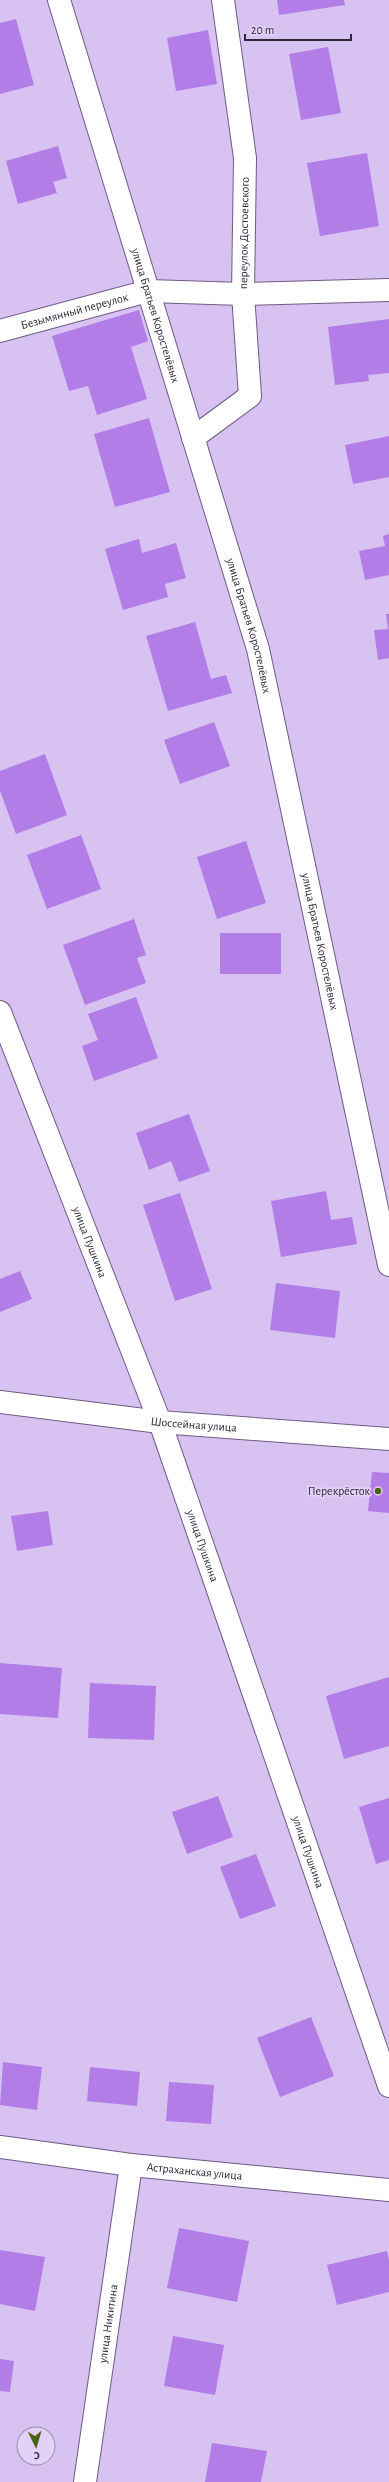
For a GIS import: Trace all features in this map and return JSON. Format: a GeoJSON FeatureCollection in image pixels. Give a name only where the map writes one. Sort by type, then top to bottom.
{"type":"FeatureCollection","features":[{"type":"Feature","properties":{"kind":"street","name":"улица Братьев Коростелёвых"},"geometry":{"type":"LineString","coordinates":[[59,0],[258,649],[389,1264]]}},
{"type":"Feature","properties":{"kind":"street","name":"переулок Достоевского"},"geometry":{"type":"LineString","coordinates":[[193,438],[250,396],[243,294],[245,158],[223,0]]}},
{"type":"Feature","properties":{"kind":"street","name":"Безымянный переулок"},"geometry":{"type":"LineString","coordinates":[[0,331],[148,291],[243,294],[389,290]]}},
{"type":"Feature","properties":{"kind":"street","name":"улица Пушкина"},"geometry":{"type":"LineString","coordinates":[[0,1012],[160,1422],[389,2086]]}},
{"type":"Feature","properties":{"kind":"street","name":"Шоссейная улица"},"geometry":{"type":"LineString","coordinates":[[0,1402],[160,1422],[389,1439]]}},
{"type":"Feature","properties":{"kind":"street","name":"Астраханская улица"},"geometry":{"type":"LineString","coordinates":[[0,2147],[131,2165],[389,2190]]}},
{"type":"Feature","properties":{"kind":"street","name":"улица Никитина"},"geometry":{"type":"LineString","coordinates":[[86,2482],[131,2165]]}},
{"type":"Feature","properties":{"kind":"building"},"geometry":{"type":"Polygon","coordinates":[[[277,0],[344,0],[345,5],[279,15],[277,0]]]}},
{"type":"Feature","properties":{"kind":"building"},"geometry":{"type":"Polygon","coordinates":[[[16,19],[34,85],[0,94],[0,23],[16,19]]]}},
{"type":"Feature","properties":{"kind":"building"},"geometry":{"type":"Polygon","coordinates":[[[208,30],[217,84],[176,91],[167,38],[208,30]]]}},
{"type":"Feature","properties":{"kind":"building"},"geometry":{"type":"Polygon","coordinates":[[[328,47],[341,113],[301,120],[289,54],[328,47]]]}},
{"type":"Feature","properties":{"kind":"building"},"geometry":{"type":"Polygon","coordinates":[[[58,146],[67,178],[53,182],[57,193],[18,204],[6,161],[58,146]]]}},
{"type":"Feature","properties":{"kind":"building"},"geometry":{"type":"Polygon","coordinates":[[[367,153],[379,226],[320,236],[307,163],[367,153]]]}},
{"type":"Feature","properties":{"kind":"building"},"geometry":{"type":"Polygon","coordinates":[[[139,310],[148,341],[131,347],[147,399],[97,415],[88,386],[69,391],[52,336],[139,310]]]}},
{"type":"Feature","properties":{"kind":"building"},"geometry":{"type":"Polygon","coordinates":[[[389,319],[389,373],[368,375],[369,381],[335,385],[328,327],[389,319]]]}},
{"type":"Feature","properties":{"kind":"building"},"geometry":{"type":"Polygon","coordinates":[[[149,418],[170,492],[115,507],[94,434],[149,418]]]}},
{"type":"Feature","properties":{"kind":"building"},"geometry":{"type":"Polygon","coordinates":[[[389,436],[389,477],[353,484],[345,445],[389,436]]]}},
{"type":"Feature","properties":{"kind":"building"},"geometry":{"type":"Polygon","coordinates":[[[389,534],[389,575],[365,580],[359,551],[385,546],[383,536],[389,534]]]}},
{"type":"Feature","properties":{"kind":"building"},"geometry":{"type":"Polygon","coordinates":[[[139,539],[142,553],[176,543],[186,578],[165,584],[168,597],[123,610],[105,549],[139,539]]]}},
{"type":"Feature","properties":{"kind":"building"},"geometry":{"type":"Polygon","coordinates":[[[386,614],[389,614],[389,658],[378,660],[374,630],[388,629],[386,614]]]}},
{"type":"Feature","properties":{"kind":"building"},"geometry":{"type":"Polygon","coordinates":[[[195,622],[211,679],[226,675],[232,693],[168,711],[146,636],[195,622]]]}},
{"type":"Feature","properties":{"kind":"building"},"geometry":{"type":"Polygon","coordinates":[[[214,722],[230,766],[180,784],[164,740],[214,722]]]}},
{"type":"Feature","properties":{"kind":"building"},"geometry":{"type":"Polygon","coordinates":[[[45,754],[67,815],[16,834],[0,791],[0,771],[45,754]]]}},
{"type":"Feature","properties":{"kind":"building"},"geometry":{"type":"Polygon","coordinates":[[[81,835],[101,889],[47,909],[27,855],[81,835]]]}},
{"type":"Feature","properties":{"kind":"building"},"geometry":{"type":"Polygon","coordinates":[[[246,841],[266,903],[217,919],[197,857],[246,841]]]}},
{"type":"Feature","properties":{"kind":"building"},"geometry":{"type":"Polygon","coordinates":[[[134,919],[146,955],[137,958],[146,983],[85,1005],[63,945],[134,919]]]}},
{"type":"Feature","properties":{"kind":"building"},"geometry":{"type":"Polygon","coordinates":[[[220,933],[281,933],[281,974],[220,974],[220,933]]]}},
{"type":"Feature","properties":{"kind":"building"},"geometry":{"type":"Polygon","coordinates":[[[136,997],[158,1058],[94,1081],[82,1046],[98,1040],[88,1014],[136,997]]]}},
{"type":"Feature","properties":{"kind":"building"},"geometry":{"type":"Polygon","coordinates":[[[189,1114],[210,1171],[179,1182],[171,1161],[149,1170],[136,1133],[189,1114]]]}},
{"type":"Feature","properties":{"kind":"building"},"geometry":{"type":"Polygon","coordinates":[[[326,1191],[331,1220],[352,1217],[357,1244],[281,1257],[271,1201],[326,1191]]]}},
{"type":"Feature","properties":{"kind":"building"},"geometry":{"type":"Polygon","coordinates":[[[180,1193],[212,1289],[175,1301],[143,1205],[180,1193]]]}},
{"type":"Feature","properties":{"kind":"building"},"geometry":{"type":"Polygon","coordinates":[[[20,1271],[32,1299],[0,1312],[0,1279],[20,1271]]]}},
{"type":"Feature","properties":{"kind":"building"},"geometry":{"type":"Polygon","coordinates":[[[276,1283],[340,1291],[335,1338],[270,1330],[276,1283]]]}},
{"type":"Feature","properties":{"kind":"building"},"geometry":{"type":"Polygon","coordinates":[[[372,1472],[389,1473],[389,1513],[368,1511],[372,1472]]]}},
{"type":"Feature","properties":{"kind":"building"},"geometry":{"type":"Polygon","coordinates":[[[48,1511],[53,1545],[17,1551],[11,1516],[48,1511]]]}},
{"type":"Feature","properties":{"kind":"building"},"geometry":{"type":"Polygon","coordinates":[[[0,1663],[62,1668],[58,1718],[0,1714],[0,1663]]]}},
{"type":"Feature","properties":{"kind":"building"},"geometry":{"type":"Polygon","coordinates":[[[389,1677],[389,1746],[344,1759],[326,1696],[389,1677]]]}},
{"type":"Feature","properties":{"kind":"building"},"geometry":{"type":"Polygon","coordinates":[[[90,1683],[156,1686],[154,1740],[88,1738],[90,1683]]]}},
{"type":"Feature","properties":{"kind":"building"},"geometry":{"type":"Polygon","coordinates":[[[218,1796],[233,1837],[187,1854],[172,1812],[218,1796]]]}},
{"type":"Feature","properties":{"kind":"building"},"geometry":{"type":"Polygon","coordinates":[[[389,1798],[389,1860],[376,1864],[359,1807],[389,1798]]]}},
{"type":"Feature","properties":{"kind":"building"},"geometry":{"type":"Polygon","coordinates":[[[256,1854],[276,1906],[240,1919],[220,1867],[256,1854]]]}},
{"type":"Feature","properties":{"kind":"building"},"geometry":{"type":"Polygon","coordinates":[[[311,2017],[334,2076],[280,2097],[257,2038],[311,2017]]]}},
{"type":"Feature","properties":{"kind":"building"},"geometry":{"type":"Polygon","coordinates":[[[3,2062],[42,2067],[37,2110],[0,2105],[3,2062]]]}},
{"type":"Feature","properties":{"kind":"building"},"geometry":{"type":"Polygon","coordinates":[[[90,2067],[140,2072],[137,2106],[87,2101],[90,2067]]]}},
{"type":"Feature","properties":{"kind":"building"},"geometry":{"type":"Polygon","coordinates":[[[169,2082],[214,2085],[211,2124],[166,2121],[169,2082]]]}},
{"type":"Feature","properties":{"kind":"building"},"geometry":{"type":"Polygon","coordinates":[[[179,2228],[249,2241],[237,2302],[167,2288],[179,2228]]]}},
{"type":"Feature","properties":{"kind":"building"},"geometry":{"type":"Polygon","coordinates":[[[0,2250],[45,2257],[35,2311],[0,2304],[0,2250]]]}},
{"type":"Feature","properties":{"kind":"building"},"geometry":{"type":"Polygon","coordinates":[[[387,2251],[389,2260],[389,2292],[337,2305],[327,2265],[387,2251]]]}},
{"type":"Feature","properties":{"kind":"building"},"geometry":{"type":"Polygon","coordinates":[[[173,2336],[224,2345],[215,2395],[164,2386],[173,2336]]]}},
{"type":"Feature","properties":{"kind":"building"},"geometry":{"type":"Polygon","coordinates":[[[0,2359],[14,2361],[10,2392],[0,2391],[0,2359]]]}},
{"type":"Feature","properties":{"kind":"building"},"geometry":{"type":"Polygon","coordinates":[[[212,2443],[267,2451],[261,2482],[205,2482],[212,2443]]]}},
{"type":"Feature","properties":{"kind":"place","name":"Перекрёсток"},"geometry":{"type":"Point","coordinates":[378,1491]}}]}
